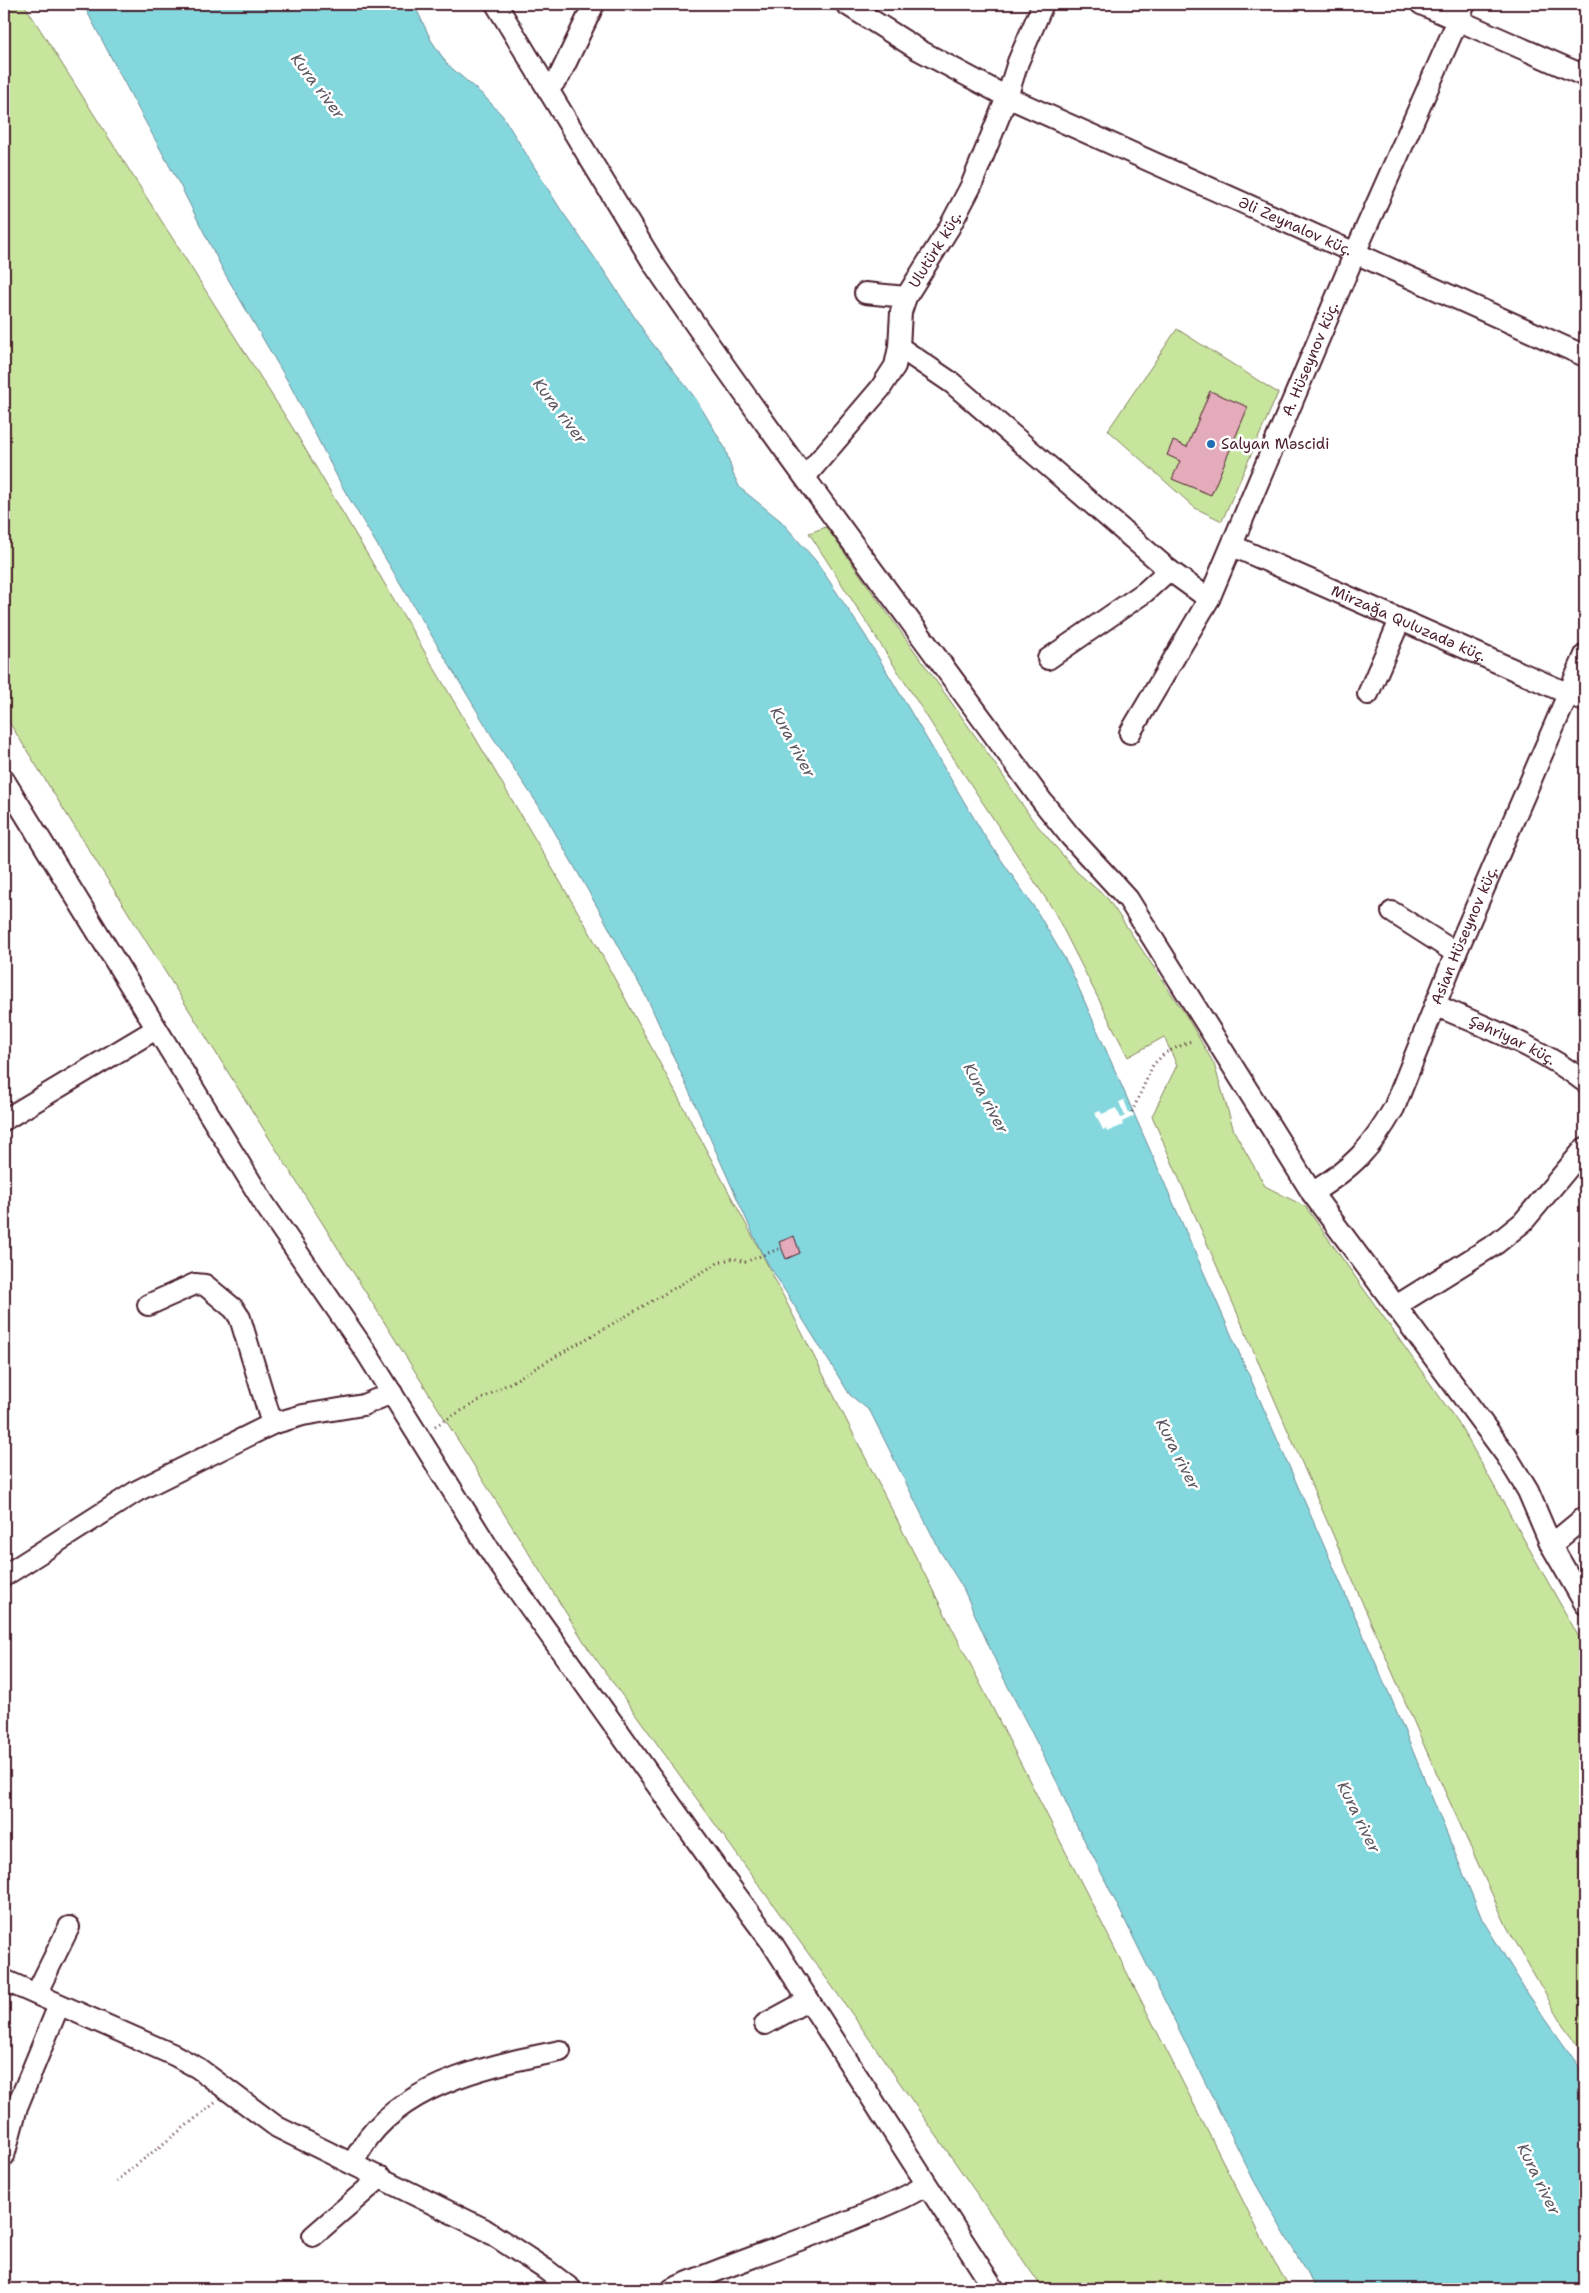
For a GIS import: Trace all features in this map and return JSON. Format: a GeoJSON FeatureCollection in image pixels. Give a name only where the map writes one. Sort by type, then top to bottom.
{"type":"FeatureCollection","features":[{"type":"Feature","properties":{"kind":"street"},"geometry":{"type":"LineString","coordinates":[[496,4],[655,266],[805,477],[1042,801],[1070,836],[1128,899],[1312,1193],[1506,1455],[1528,1491],[1551,1545],[1585,1604]]}},
{"type":"Feature","properties":{"kind":"street"},"geometry":{"type":"LineString","coordinates":[[548,90],[560,75],[594,4]]}},
{"type":"Feature","properties":{"kind":"street","name":"Əli Zeynalov küç."},"geometry":{"type":"LineString","coordinates":[[846,4],[918,50],[1007,97],[1585,356]]}},
{"type":"Feature","properties":{"kind":"street","name":"Ulutürk küç."},"geometry":{"type":"LineString","coordinates":[[805,477],[885,382],[895,366],[899,347],[901,312],[906,297],[949,228],[971,186],[1007,97],[1018,62],[1043,4]]}},
{"type":"Feature","properties":{"kind":"street"},"geometry":{"type":"LineString","coordinates":[[1421,4],[1462,12],[1585,76]]}},
{"type":"Feature","properties":{"kind":"street","name":"A. Hüseynov küç."},"geometry":{"type":"LineString","coordinates":[[1130,733],[1209,599],[1233,546],[1355,253],[1462,12]]}},
{"type":"Feature","properties":{"kind":"street"},"geometry":{"type":"LineString","coordinates":[[865,293],[906,297]]}},
{"type":"Feature","properties":{"kind":"street"},"geometry":{"type":"LineString","coordinates":[[899,347],[952,383],[1169,570],[1209,599]]}},
{"type":"Feature","properties":{"kind":"street","name":"Mirzağa Quluzadə küç."},"geometry":{"type":"LineString","coordinates":[[1233,546],[1577,697]]}},
{"type":"Feature","properties":{"kind":"street"},"geometry":{"type":"LineString","coordinates":[[1048,659],[1145,592],[1169,570]]}},
{"type":"Feature","properties":{"kind":"street"},"geometry":{"type":"LineString","coordinates":[[1368,694],[1400,620]]}},
{"type":"Feature","properties":{"kind":"street","name":"Asian Hüseynov küç."},"geometry":{"type":"LineString","coordinates":[[1312,1193],[1344,1173],[1366,1151],[1394,1108],[1456,953],[1577,697],[1585,655]]}},
{"type":"Feature","properties":{"kind":"street"},"geometry":{"type":"LineString","coordinates":[[4,780],[266,1205],[392,1393],[494,1557],[719,1872],[772,1943],[994,2289]]}},
{"type":"Feature","properties":{"kind":"street"},"geometry":{"type":"LineString","coordinates":[[1392,912],[1456,953]]}},
{"type":"Feature","properties":{"kind":"street","name":"Şəhriyar küç."},"geometry":{"type":"LineString","coordinates":[[1435,1005],[1528,1045],[1557,1061],[1585,1082]]}},
{"type":"Feature","properties":{"kind":"street"},"geometry":{"type":"LineString","coordinates":[[4,1120],[156,1029]]}},
{"type":"Feature","properties":{"kind":"street"},"geometry":{"type":"LineString","coordinates":[[1396,1306],[1498,1243],[1523,1222],[1585,1148]]}},
{"type":"Feature","properties":{"kind":"street"},"geometry":{"type":"LineString","coordinates":[[148,1305],[195,1284],[205,1285],[234,1309],[240,1318],[272,1424]]}},
{"type":"Feature","properties":{"kind":"street"},"geometry":{"type":"LineString","coordinates":[[4,1576],[137,1491],[272,1424],[303,1415],[363,1405],[392,1393]]}},
{"type":"Feature","properties":{"kind":"street"},"geometry":{"type":"LineString","coordinates":[[1551,1545],[1585,1517]]}},
{"type":"Feature","properties":{"kind":"street"},"geometry":{"type":"LineString","coordinates":[[36,1994],[69,1927]]}},
{"type":"Feature","properties":{"kind":"street"},"geometry":{"type":"LineString","coordinates":[[4,1980],[174,2055],[198,2068],[277,2126],[353,2162],[484,2229],[545,2269],[571,2289]]}},
{"type":"Feature","properties":{"kind":"street"},"geometry":{"type":"LineString","coordinates":[[765,2024],[809,2000]]}},
{"type":"Feature","properties":{"kind":"street"},"geometry":{"type":"LineString","coordinates":[[4,2156],[17,2107],[59,2005]]}},
{"type":"Feature","properties":{"kind":"street"},"geometry":{"type":"LineString","coordinates":[[353,2162],[370,2136],[383,2122],[424,2093],[462,2076],[506,2062],[560,2051]]}},
{"type":"Feature","properties":{"kind":"street"},"geometry":{"type":"LineString","coordinates":[[313,2236],[381,2176]]}},
{"type":"Feature","properties":{"kind":"street"},"geometry":{"type":"LineString","coordinates":[[672,2289],[746,2258],[830,2229],[903,2198],[926,2185]]}},
{"type":"Feature","properties":{"kind":"path"},"geometry":{"type":"LineString","coordinates":[[1132,1112],[1153,1065],[1165,1052],[1212,1032]]}},
{"type":"Feature","properties":{"kind":"path"},"geometry":{"type":"LineString","coordinates":[[418,1435],[718,1263],[733,1258],[745,1262],[781,1248]]}},
{"type":"Feature","properties":{"kind":"path"},"geometry":{"type":"LineString","coordinates":[[116,2181],[229,2091]]}},
{"type":"Feature","properties":{"kind":"green space"},"geometry":{"type":"Polygon","coordinates":[[[4,4],[24,4],[294,430],[588,929],[762,1254],[1274,2262],[1291,2289],[1043,2289],[852,2014],[588,1648],[4,714],[4,4]]]}},
{"type":"Feature","properties":{"kind":"green space"},"geometry":{"type":"Polygon","coordinates":[[[1177,329],[1278,393],[1222,521],[1195,508],[1108,430],[1177,329]]]}},
{"type":"Feature","properties":{"kind":"green space"},"geometry":{"type":"Polygon","coordinates":[[[826,527],[991,758],[1032,819],[1077,872],[1108,899],[1187,1017],[1214,1064],[1234,1131],[1265,1186],[1306,1207],[1461,1427],[1585,1648],[1585,2054],[1563,2025],[1507,1927],[1426,1750],[1152,1116],[1177,1065],[1164,1037],[1128,1057],[1054,911],[809,533],[826,527]]]}},
{"type":"Feature","properties":{"kind":"water","name":"Kura river"},"geometry":{"type":"Polygon","coordinates":[[[83,4],[414,4],[431,40],[447,64],[484,96],[502,115],[561,210],[649,339],[696,399],[725,448],[733,474],[740,488],[781,521],[816,561],[865,635],[984,835],[1036,910],[1069,966],[1391,1698],[1482,1919],[1528,1994],[1585,2075],[1585,2289],[1316,2289],[1254,2181],[1075,1823],[1057,1782],[1001,1673],[963,1588],[940,1551],[870,1411],[850,1395],[762,1254],[649,1002],[603,917],[545,815],[492,736],[343,488],[290,385],[224,272],[181,187],[83,4]]]}},
{"type":"Feature","properties":{"kind":"pier"},"geometry":{"type":"Polygon","coordinates":[[[1124,1100],[1129,1113],[1132,1112],[1134,1116],[1122,1122],[1123,1125],[1107,1132],[1106,1129],[1103,1130],[1095,1113],[1100,1111],[1102,1114],[1116,1108],[1121,1118],[1125,1116],[1119,1102],[1124,1100]]]}},
{"type":"Feature","properties":{"kind":"building"},"geometry":{"type":"Polygon","coordinates":[[[1210,391],[1248,407],[1211,495],[1172,479],[1180,461],[1167,455],[1173,441],[1187,447],[1210,391]]]}},
{"type":"Feature","properties":{"kind":"building"},"geometry":{"type":"Polygon","coordinates":[[[794,1236],[800,1253],[786,1259],[779,1242],[794,1236]]]}},
{"type":"Feature","properties":{"kind":"place","name":"Salyan Məscidi"},"geometry":{"type":"Point","coordinates":[1211,444]}}]}
